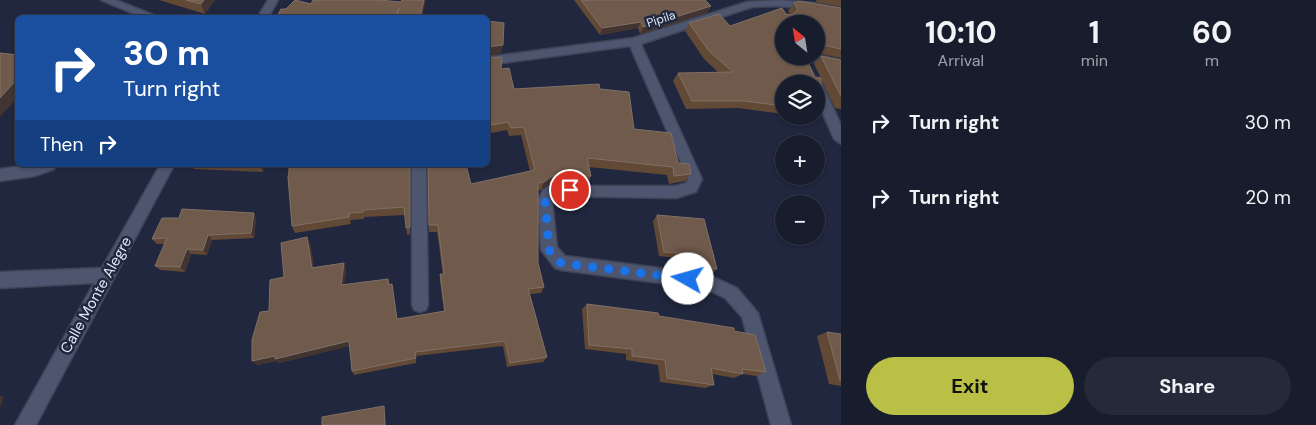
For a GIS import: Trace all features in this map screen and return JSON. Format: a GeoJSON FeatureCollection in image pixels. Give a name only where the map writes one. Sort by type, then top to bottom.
{"type":"FeatureCollection","features":[{"type":"Feature","properties":{"kind":"street"},"geometry":{"type":"LineString","coordinates":[[106,0],[148,15]]}},
{"type":"Feature","properties":{"kind":"street"},"geometry":{"type":"LineString","coordinates":[[264,15],[274,0]]}},
{"type":"Feature","properties":{"kind":"street"},"geometry":{"type":"LineString","coordinates":[[777,3],[783,15]]}},
{"type":"Feature","properties":{"kind":"street","name":"Pipila"},"geometry":{"type":"LineString","coordinates":[[490,61],[634,42],[751,4],[777,3],[813,6],[841,12]]}},
{"type":"Feature","properties":{"kind":"street"},"geometry":{"type":"LineString","coordinates":[[634,42],[695,179],[691,188],[676,192],[554,190],[548,194],[545,200],[549,250],[561,263],[707,282],[731,293],[748,313],[781,425]]}},
{"type":"Feature","properties":{"kind":"street"},"geometry":{"type":"LineString","coordinates":[[825,61],[841,64]]}},
{"type":"Feature","properties":{"kind":"street"},"geometry":{"type":"LineString","coordinates":[[825,104],[841,139]]}},
{"type":"Feature","properties":{"kind":"street"},"geometry":{"type":"LineString","coordinates":[[0,175],[43,167]]}},
{"type":"Feature","properties":{"kind":"street","name":"Calle Monte Alegre"},"geometry":{"type":"LineString","coordinates":[[25,425],[166,167]]}},
{"type":"Feature","properties":{"kind":"street"},"geometry":{"type":"LineString","coordinates":[[419,167],[420,304]]}},
{"type":"Feature","properties":{"kind":"street"},"geometry":{"type":"LineString","coordinates":[[0,280],[106,275]]}},
{"type":"Feature","properties":{"kind":"building"},"geometry":{"type":"Polygon","coordinates":[[[186,0],[204,0],[201,4],[186,0]]]}},
{"type":"Feature","properties":{"kind":"building"},"geometry":{"type":"Polygon","coordinates":[[[295,0],[311,4],[313,0],[401,2],[402,0],[424,0],[421,15],[397,15],[399,8],[396,15],[278,15],[281,9],[286,9],[295,0]]]}},
{"type":"Feature","properties":{"kind":"building"},"geometry":{"type":"Polygon","coordinates":[[[581,0],[705,0],[711,6],[643,27],[641,22],[602,28],[581,0]]]}},
{"type":"Feature","properties":{"kind":"building"},"geometry":{"type":"Polygon","coordinates":[[[799,1],[841,8],[841,49],[825,45],[825,15],[792,15],[798,10],[794,3],[799,1]]]}},
{"type":"Feature","properties":{"kind":"building"},"geometry":{"type":"Polygon","coordinates":[[[782,8],[786,14],[792,15],[775,15],[775,65],[809,65],[814,75],[775,75],[775,105],[744,101],[692,101],[678,73],[733,72],[709,51],[689,23],[719,14],[730,26],[782,8]]]}},
{"type":"Feature","properties":{"kind":"building"},"geometry":{"type":"Polygon","coordinates":[[[490,21],[504,23],[503,45],[490,47],[490,21]]]}},
{"type":"Feature","properties":{"kind":"building"},"geometry":{"type":"Polygon","coordinates":[[[0,53],[15,55],[15,81],[0,98],[0,53]]]}},
{"type":"Feature","properties":{"kind":"building"},"geometry":{"type":"Polygon","coordinates":[[[502,57],[501,69],[509,68],[514,89],[599,84],[600,89],[629,92],[634,129],[671,133],[678,163],[689,164],[691,174],[674,176],[673,167],[587,158],[591,176],[552,176],[544,182],[538,183],[538,263],[544,287],[528,289],[547,357],[510,363],[505,341],[415,352],[416,358],[352,371],[349,341],[275,359],[275,356],[252,361],[252,340],[260,312],[269,311],[270,280],[284,277],[281,243],[307,237],[312,268],[344,263],[341,285],[388,279],[389,285],[392,284],[397,319],[445,311],[440,274],[444,274],[438,225],[429,225],[428,167],[467,167],[471,184],[535,170],[524,127],[511,128],[508,122],[492,125],[490,120],[490,58],[502,57]]]}},
{"type":"Feature","properties":{"kind":"building"},"geometry":{"type":"Polygon","coordinates":[[[825,57],[841,60],[841,96],[825,64],[825,57]]]}},
{"type":"Feature","properties":{"kind":"building"},"geometry":{"type":"Polygon","coordinates":[[[290,167],[410,167],[410,227],[406,228],[404,207],[363,210],[363,212],[349,213],[349,217],[292,226],[288,177],[290,167]]]}},
{"type":"Feature","properties":{"kind":"building"},"geometry":{"type":"Polygon","coordinates":[[[182,209],[254,213],[251,233],[208,235],[203,250],[187,249],[180,267],[155,266],[167,238],[152,239],[162,218],[179,218],[182,209]]]}},
{"type":"Feature","properties":{"kind":"building"},"geometry":{"type":"Polygon","coordinates":[[[657,215],[704,219],[717,269],[685,264],[682,253],[664,252],[657,215]]]}},
{"type":"Feature","properties":{"kind":"building"},"geometry":{"type":"Polygon","coordinates":[[[587,304],[658,313],[659,316],[734,328],[734,331],[755,335],[766,372],[742,369],[743,374],[711,368],[714,385],[667,378],[665,360],[632,356],[632,349],[589,345],[587,304]]]}},
{"type":"Feature","properties":{"kind":"building"},"geometry":{"type":"Polygon","coordinates":[[[827,332],[841,334],[841,380],[840,380],[827,332]]]}},
{"type":"Feature","properties":{"kind":"building"},"geometry":{"type":"Polygon","coordinates":[[[384,406],[385,425],[322,425],[322,417],[384,406]]]}},
{"type":"Feature","properties":{"kind":"route"},"geometry":{"type":"LineString","coordinates":[[570,190],[554,190],[548,194],[545,200],[549,250],[561,263],[688,279]]}}]}
